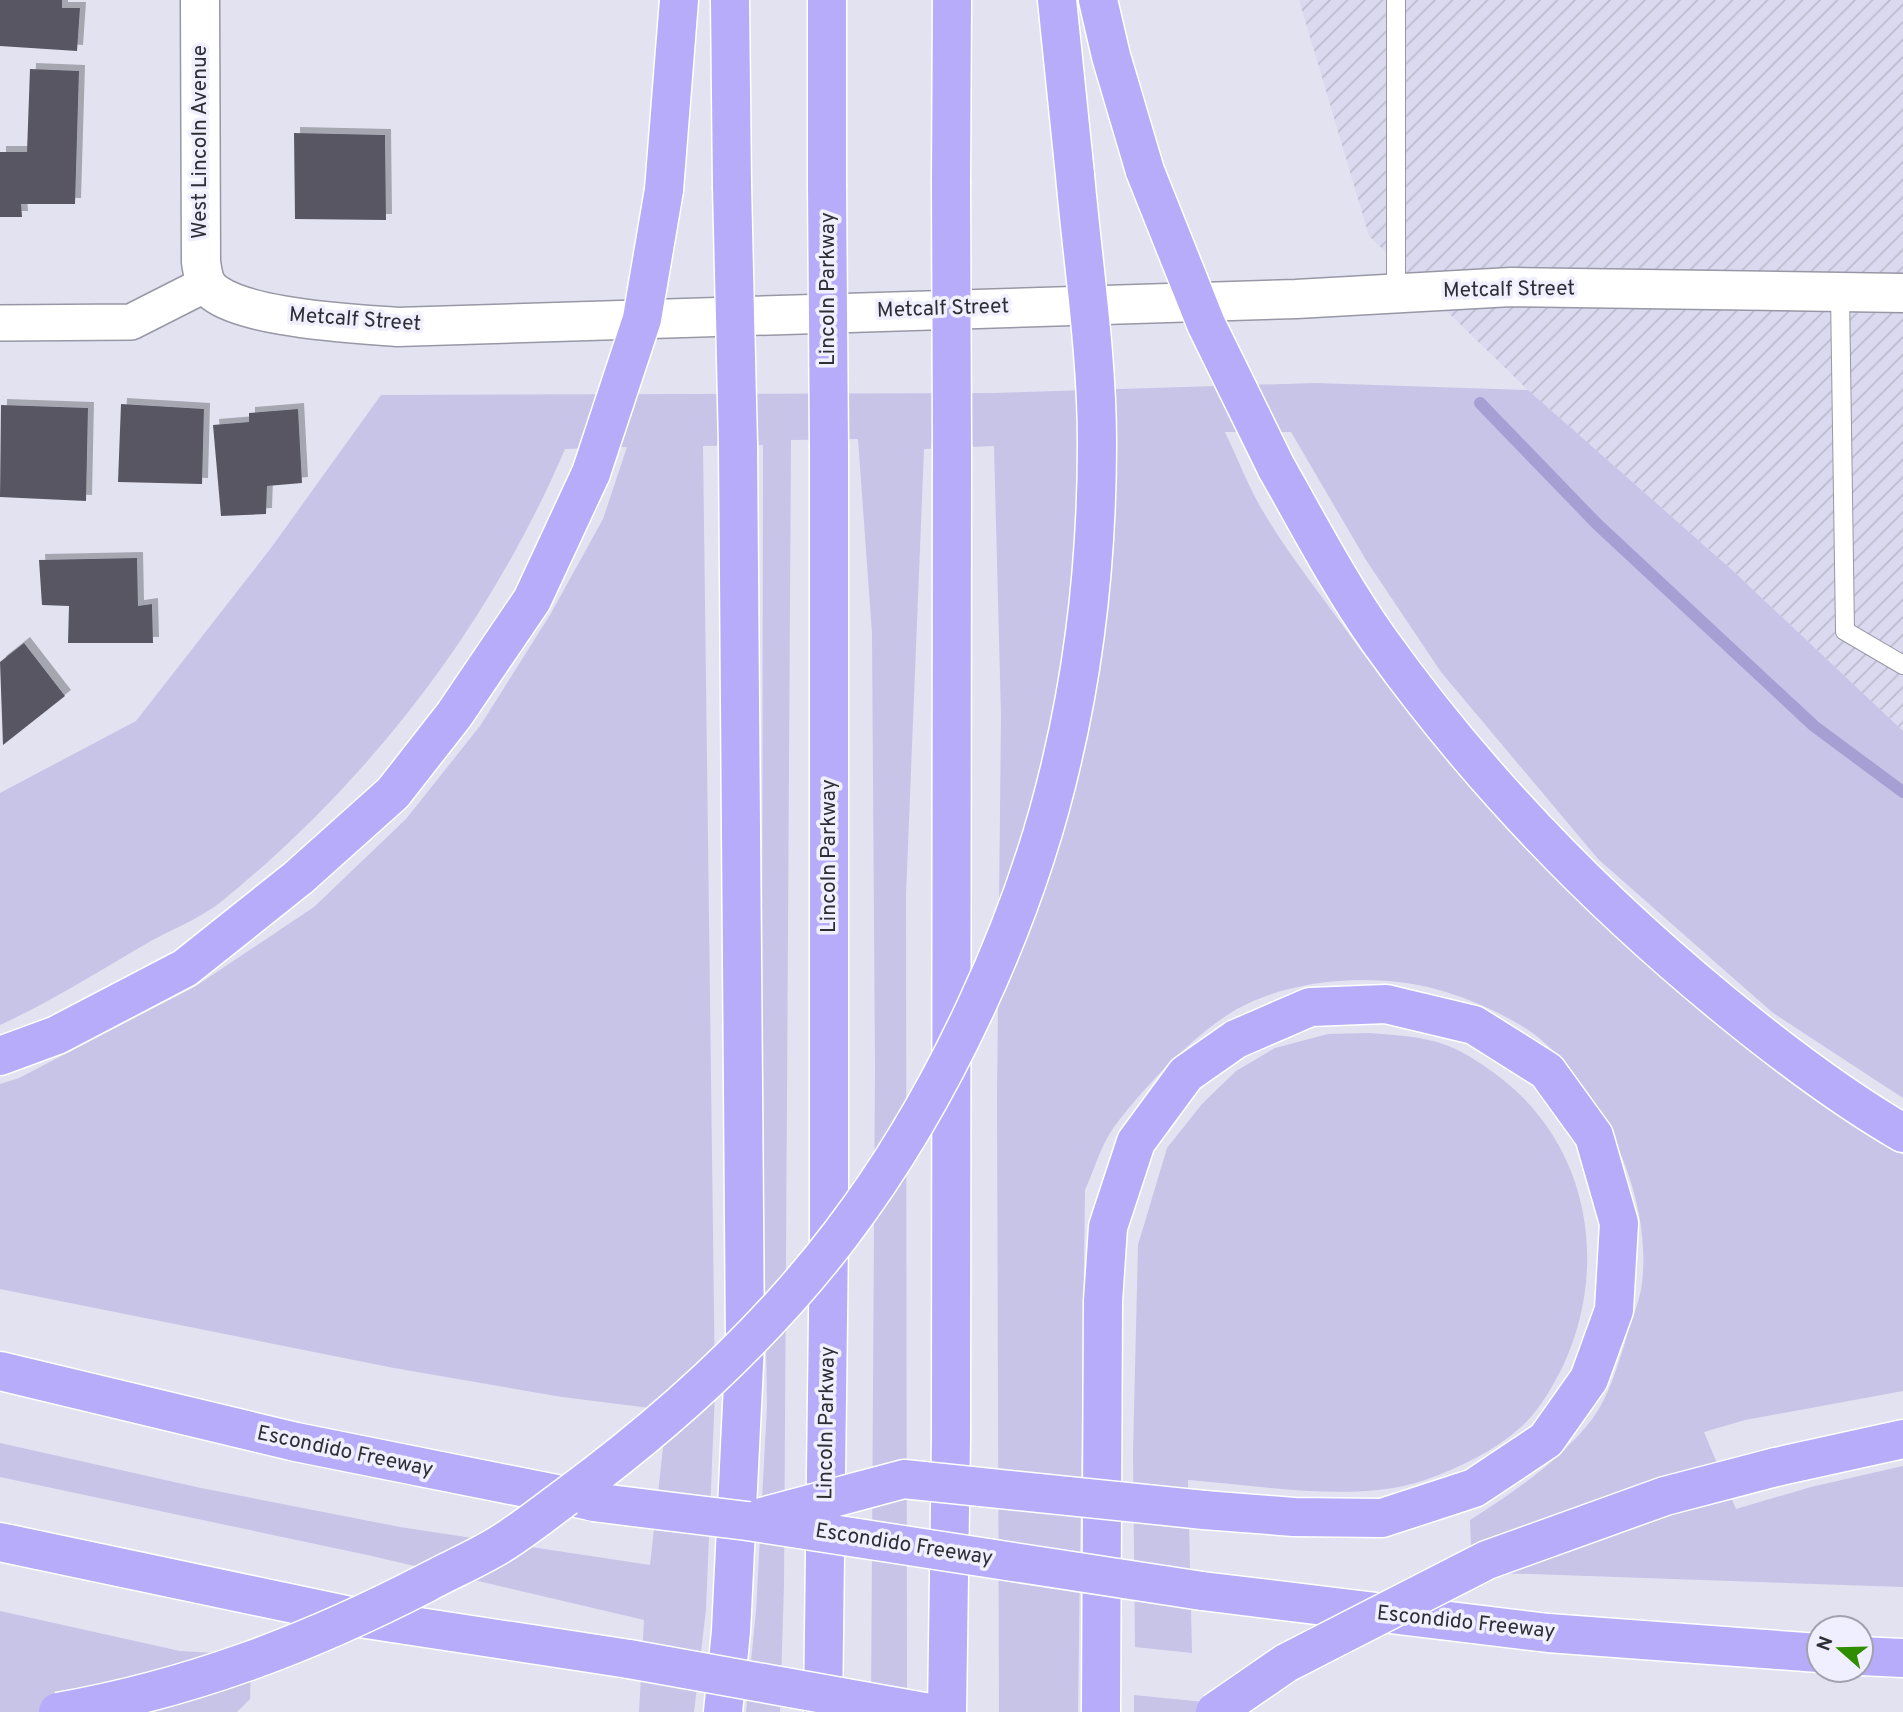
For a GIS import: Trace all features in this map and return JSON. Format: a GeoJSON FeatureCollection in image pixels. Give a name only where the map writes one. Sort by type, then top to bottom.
{"type":"FeatureCollection","features":[{"type":"Feature","properties":{"kind":"highway"},"geometry":{"type":"LineString","coordinates":[[0,1056],[57,1035],[185,968],[298,878],[393,793],[454,715],[532,600],[591,473],[642,319],[664,190],[679,0]]}},
{"type":"Feature","properties":{"kind":"highway"},"geometry":{"type":"LineString","coordinates":[[723,1712],[731,1631],[745,1344],[738,444],[730,0]]}},
{"type":"Feature","properties":{"kind":"highway","name":"Lincoln Parkway"},"geometry":{"type":"LineString","coordinates":[[823,1712],[829,1238],[827,0]]}},
{"type":"Feature","properties":{"kind":"highway"},"geometry":{"type":"LineString","coordinates":[[947,1712],[952,0]]}},
{"type":"Feature","properties":{"kind":"highway"},"geometry":{"type":"LineString","coordinates":[[58,1712],[113,1702],[235,1667],[342,1626],[499,1545],[608,1466],[691,1396],[793,1291],[839,1236],[891,1163],[988,981],[1029,882],[1063,758],[1093,552],[1097,442],[1093,365],[1056,0]]}},
{"type":"Feature","properties":{"kind":"highway"},"geometry":{"type":"LineString","coordinates":[[1098,0],[1111,56],[1145,171],[1206,324],[1276,467],[1321,548],[1379,640],[1467,752],[1561,859],[1663,955],[1780,1051],[1903,1133]]}},
{"type":"Feature","properties":{"kind":"highway"},"geometry":{"type":"LineString","coordinates":[[747,1521],[904,1479],[1204,1510],[1294,1517],[1382,1518],[1474,1488],[1546,1440],[1589,1379],[1614,1310],[1619,1223],[1594,1136],[1547,1071],[1474,1025],[1386,1004],[1310,1007],[1236,1039],[1186,1074],[1136,1142],[1108,1227],[1103,1301],[1101,1712]]}},
{"type":"Feature","properties":{"kind":"highway","name":"Escondido Freeway"},"geometry":{"type":"LineString","coordinates":[[0,1371],[296,1442],[593,1502],[747,1521],[1202,1591],[1548,1633],[1805,1652]]}},
{"type":"Feature","properties":{"kind":"highway"},"geometry":{"type":"LineString","coordinates":[[1216,1712],[1286,1663],[1487,1560],[1665,1496],[1776,1467],[1903,1439]]}},
{"type":"Feature","properties":{"kind":"highway"},"geometry":{"type":"LineString","coordinates":[[0,1542],[360,1618],[629,1659],[924,1712]]}},
{"type":"Feature","properties":{"kind":"highway"},"geometry":{"type":"LineString","coordinates":[[1875,1657],[1903,1658]]}},
{"type":"Feature","properties":{"kind":"street","name":"West Lincoln Avenue"},"geometry":{"type":"LineString","coordinates":[[200,0],[201,262],[206,284]]}},
{"type":"Feature","properties":{"kind":"street","name":"Metcalf Street"},"geometry":{"type":"LineString","coordinates":[[206,284],[228,303],[279,314],[397,327],[1282,300],[1511,287],[1903,293]]}},
{"type":"Feature","properties":{"kind":"street"},"geometry":{"type":"LineString","coordinates":[[0,323],[131,322],[206,284]]}},
{"type":"Feature","properties":{"kind":"lane"},"geometry":{"type":"LineString","coordinates":[[1396,0],[1396,293]]}},
{"type":"Feature","properties":{"kind":"lane"},"geometry":{"type":"LineString","coordinates":[[1840,294],[1846,631],[1903,665]]}},
{"type":"Feature","properties":{"kind":"shaded area"},"geometry":{"type":"Polygon","coordinates":[[[1299,0],[1903,0],[1903,731],[1731,569],[1528,390],[1369,236],[1299,0]]]}},
{"type":"Feature","properties":{"kind":"shaded area"},"geometry":{"type":"Polygon","coordinates":[[[1315,383],[1528,390],[1731,569],[1903,731],[1903,1098],[1773,1013],[1598,859],[1441,672],[1366,560],[1291,432],[1225,432],[1256,499],[1288,550],[1393,693],[1441,754],[1492,811],[1599,920],[1714,1021],[1791,1081],[1903,1155],[1903,1391],[1745,1420],[1704,1432],[1736,1509],[1811,1487],[1903,1466],[1903,1587],[1500,1573],[1471,1547],[1470,1520],[1520,1486],[1566,1448],[1593,1418],[1608,1390],[1641,1290],[1641,1223],[1633,1189],[1622,1156],[1588,1094],[1568,1066],[1535,1035],[1473,1002],[1424,986],[1370,980],[1314,984],[1261,998],[1237,1009],[1204,1032],[1140,1095],[1109,1134],[1101,1150],[1085,1190],[1078,1712],[999,1712],[997,1097],[1001,715],[994,446],[924,449],[906,895],[907,1712],[871,1712],[875,1068],[872,633],[858,439],[791,440],[784,1585],[780,1712],[746,1712],[756,1611],[767,1407],[762,1072],[763,445],[703,446],[715,1391],[706,1609],[694,1712],[639,1712],[644,1620],[372,1556],[0,1477],[0,1443],[201,1488],[400,1527],[650,1565],[664,1439],[650,1408],[562,1397],[394,1368],[0,1289],[0,1084],[19,1078],[196,986],[314,907],[406,819],[480,726],[550,615],[603,519],[627,447],[565,449],[535,514],[501,577],[463,637],[421,696],[376,751],[327,804],[276,854],[222,901],[55,997],[0,1025],[0,793],[136,721],[271,548],[381,395],[994,393],[1315,383]]]}},
{"type":"Feature","properties":{"kind":"shaded area"},"geometry":{"type":"Polygon","coordinates":[[[1370,1033],[1425,1039],[1466,1055],[1502,1079],[1532,1107],[1555,1139],[1572,1174],[1583,1211],[1587,1250],[1585,1289],[1577,1328],[1563,1366],[1540,1406],[1511,1436],[1476,1458],[1425,1480],[1369,1491],[1338,1492],[1188,1480],[1192,1653],[1135,1647],[1133,1453],[1138,1245],[1167,1148],[1202,1104],[1236,1071],[1275,1048],[1328,1034],[1370,1033]]]}},
{"type":"Feature","properties":{"kind":"shaded area"},"geometry":{"type":"Polygon","coordinates":[[[0,1611],[180,1651],[234,1654],[251,1663],[250,1699],[237,1712],[0,1712],[0,1611]]]}},
{"type":"Feature","properties":{"kind":"shaded area"},"geometry":{"type":"Polygon","coordinates":[[[1134,1695],[1204,1702],[1204,1712],[1134,1712],[1134,1695]]]}},
{"type":"Feature","properties":{"kind":"building"},"geometry":{"type":"Polygon","coordinates":[[[0,0],[62,0],[62,8],[80,8],[77,51],[0,46],[0,0]]]}},
{"type":"Feature","properties":{"kind":"building"},"geometry":{"type":"Polygon","coordinates":[[[30,69],[79,71],[75,204],[21,204],[22,217],[0,217],[0,152],[27,152],[30,69]]]}},
{"type":"Feature","properties":{"kind":"building"},"geometry":{"type":"Polygon","coordinates":[[[294,133],[385,135],[386,220],[295,219],[294,133]]]}},
{"type":"Feature","properties":{"kind":"building"},"geometry":{"type":"Polygon","coordinates":[[[121,404],[204,409],[202,484],[118,482],[121,404]]]}},
{"type":"Feature","properties":{"kind":"building"},"geometry":{"type":"Polygon","coordinates":[[[1,405],[88,408],[86,501],[0,497],[1,405]]]}},
{"type":"Feature","properties":{"kind":"building"},"geometry":{"type":"Polygon","coordinates":[[[298,409],[302,483],[267,486],[266,514],[221,516],[213,425],[249,422],[249,413],[298,409]]]}},
{"type":"Feature","properties":{"kind":"building"},"geometry":{"type":"Polygon","coordinates":[[[137,558],[138,606],[152,604],[153,643],[68,643],[69,606],[42,605],[39,560],[137,558]]]}},
{"type":"Feature","properties":{"kind":"building"},"geometry":{"type":"Polygon","coordinates":[[[24,643],[65,696],[3,745],[0,662],[24,643]]]}},
{"type":"Feature","properties":{"kind":"waterway"},"geometry":{"type":"LineString","coordinates":[[1480,403],[1597,524],[1814,726],[1903,792]]}}]}
